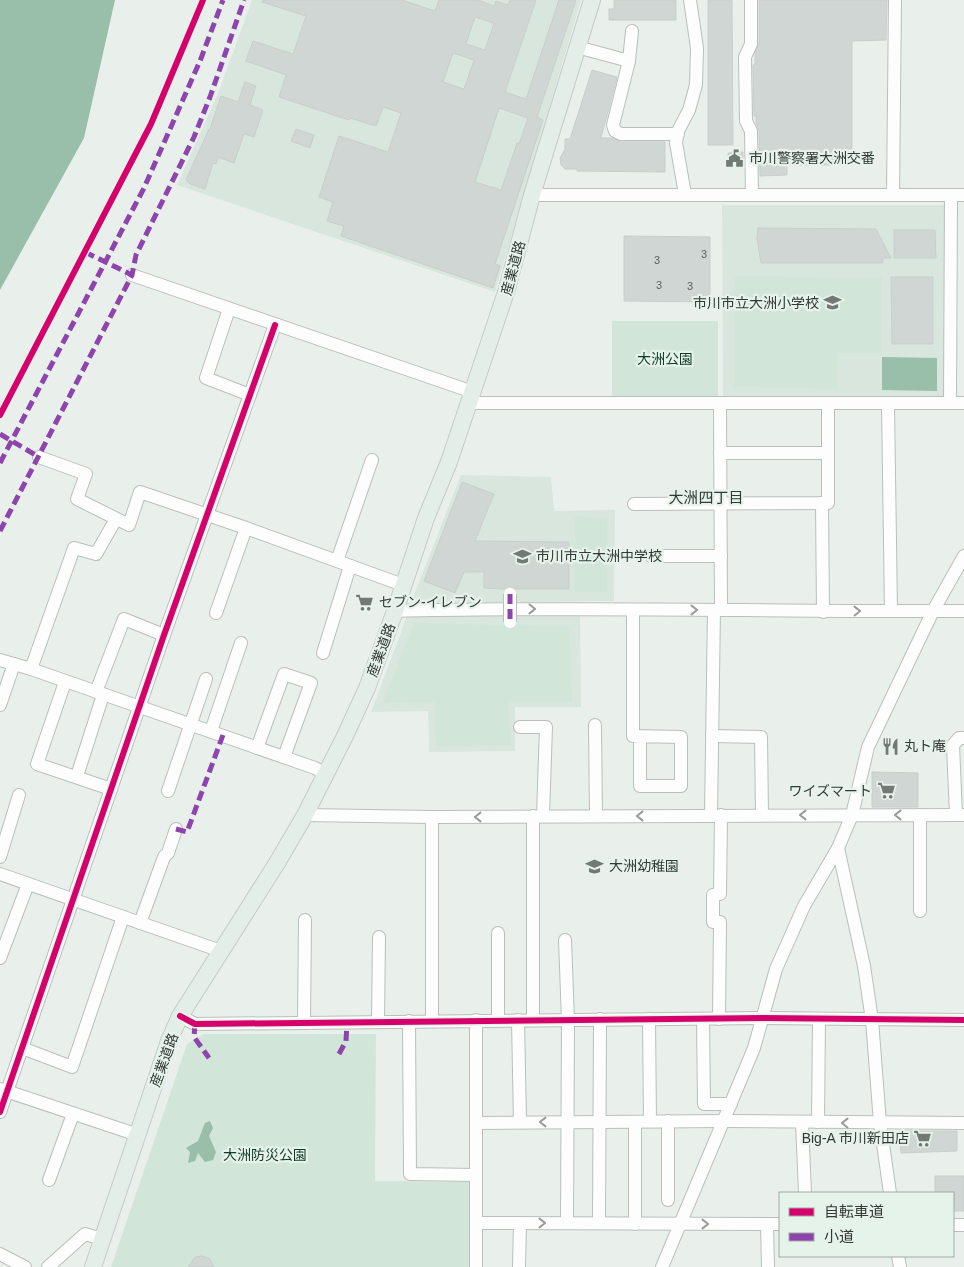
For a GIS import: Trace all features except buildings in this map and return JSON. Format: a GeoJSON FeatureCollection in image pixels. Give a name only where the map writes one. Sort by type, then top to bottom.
{"type":"FeatureCollection","features":[{"type":"Feature","properties":{"kind":"main road","name":"産業道路"},"geometry":{"type":"LineString","coordinates":[[93,1267],[169,1041],[180,1016],[277,863],[326,774],[367,688],[426,518],[449,462],[508,289],[532,195],[592,0]]}},
{"type":"Feature","properties":{"kind":"street"},"geometry":{"type":"LineString","coordinates":[[685,194],[676,143],[696,85],[697,48],[690,0]]}},
{"type":"Feature","properties":{"kind":"street"},"geometry":{"type":"LineString","coordinates":[[751,0],[751,44],[745,57],[746,121],[751,131],[752,195]]}},
{"type":"Feature","properties":{"kind":"street"},"geometry":{"type":"LineString","coordinates":[[893,195],[895,0]]}},
{"type":"Feature","properties":{"kind":"street"},"geometry":{"type":"LineString","coordinates":[[632,31],[629,61],[613,125],[615,132],[621,134],[678,134]]}},
{"type":"Feature","properties":{"kind":"street"},"geometry":{"type":"LineString","coordinates":[[577,47],[629,61]]}},
{"type":"Feature","properties":{"kind":"street"},"geometry":{"type":"LineString","coordinates":[[532,195],[958,195],[950,403]]}},
{"type":"Feature","properties":{"kind":"street"},"geometry":{"type":"LineString","coordinates":[[132,275],[471,397],[720,404],[964,403]]}},
{"type":"Feature","properties":{"kind":"street"},"geometry":{"type":"LineString","coordinates":[[229,309],[206,378],[250,395]]}},
{"type":"Feature","properties":{"kind":"street"},"geometry":{"type":"LineString","coordinates":[[0,1112],[4,1090],[22,1048],[164,634],[275,325]]}},
{"type":"Feature","properties":{"kind":"street"},"geometry":{"type":"LineString","coordinates":[[719,1019],[720,922],[713,922],[713,895],[720,894],[712,736],[720,556],[720,404]]}},
{"type":"Feature","properties":{"kind":"street"},"geometry":{"type":"LineString","coordinates":[[634,504],[828,504],[828,404]]}},
{"type":"Feature","properties":{"kind":"street"},"geometry":{"type":"LineString","coordinates":[[888,404],[891,611]]}},
{"type":"Feature","properties":{"kind":"street"},"geometry":{"type":"LineString","coordinates":[[720,453],[828,453]]}},
{"type":"Feature","properties":{"kind":"street"},"geometry":{"type":"LineString","coordinates":[[39,457],[86,474],[77,498],[129,525],[140,492],[403,585]]}},
{"type":"Feature","properties":{"kind":"street"},"geometry":{"type":"LineString","coordinates":[[337,561],[372,460]]}},
{"type":"Feature","properties":{"kind":"street"},"geometry":{"type":"LineString","coordinates":[[822,503],[823,612]]}},
{"type":"Feature","properties":{"kind":"street"},"geometry":{"type":"LineString","coordinates":[[31,669],[74,548],[96,554],[116,519]]}},
{"type":"Feature","properties":{"kind":"street"},"geometry":{"type":"LineString","coordinates":[[216,613],[246,528]]}},
{"type":"Feature","properties":{"kind":"street"},"geometry":{"type":"LineString","coordinates":[[650,556],[720,556]]}},
{"type":"Feature","properties":{"kind":"street"},"geometry":{"type":"LineString","coordinates":[[662,1267],[682,1224],[754,1048],[776,969],[804,906],[838,848],[852,815],[868,747],[933,611],[964,556]]}},
{"type":"Feature","properties":{"kind":"street"},"geometry":{"type":"LineString","coordinates":[[323,653],[350,566]]}},
{"type":"Feature","properties":{"kind":"street"},"geometry":{"type":"LineString","coordinates":[[510,594],[510,622]]}},
{"type":"Feature","properties":{"kind":"street"},"geometry":{"type":"LineString","coordinates":[[395,611],[482,609],[823,612],[964,611]]}},
{"type":"Feature","properties":{"kind":"street"},"geometry":{"type":"LineString","coordinates":[[634,610],[633,736],[640,736],[682,737],[681,786],[640,786],[640,736]]}},
{"type":"Feature","properties":{"kind":"street"},"geometry":{"type":"LineString","coordinates":[[77,776],[99,694],[124,619],[164,634]]}},
{"type":"Feature","properties":{"kind":"street"},"geometry":{"type":"LineString","coordinates":[[211,731],[241,643]]}},
{"type":"Feature","properties":{"kind":"street"},"geometry":{"type":"LineString","coordinates":[[0,660],[191,724],[326,774]]}},
{"type":"Feature","properties":{"kind":"street"},"geometry":{"type":"LineString","coordinates":[[0,704],[14,664]]}},
{"type":"Feature","properties":{"kind":"street"},"geometry":{"type":"LineString","coordinates":[[257,748],[284,674],[311,684],[284,757]]}},
{"type":"Feature","properties":{"kind":"street"},"geometry":{"type":"LineString","coordinates":[[168,791],[206,679]]}},
{"type":"Feature","properties":{"kind":"street"},"geometry":{"type":"LineString","coordinates":[[65,682],[37,764],[111,789]]}},
{"type":"Feature","properties":{"kind":"street"},"geometry":{"type":"LineString","coordinates":[[595,725],[596,816]]}},
{"type":"Feature","properties":{"kind":"street"},"geometry":{"type":"LineString","coordinates":[[520,727],[546,727],[538,816],[533,1020]]}},
{"type":"Feature","properties":{"kind":"street"},"geometry":{"type":"LineString","coordinates":[[712,736],[761,737],[762,815]]}},
{"type":"Feature","properties":{"kind":"street"},"geometry":{"type":"LineString","coordinates":[[304,815],[432,817],[960,815],[954,745],[959,738],[964,738]]}},
{"type":"Feature","properties":{"kind":"street"},"geometry":{"type":"LineString","coordinates":[[0,857],[19,795]]}},
{"type":"Feature","properties":{"kind":"street"},"geometry":{"type":"LineString","coordinates":[[920,815],[920,911]]}},
{"type":"Feature","properties":{"kind":"street"},"geometry":{"type":"LineString","coordinates":[[432,817],[432,1020]]}},
{"type":"Feature","properties":{"kind":"street"},"geometry":{"type":"LineString","coordinates":[[140,923],[176,829]]}},
{"type":"Feature","properties":{"kind":"street"},"geometry":{"type":"LineString","coordinates":[[838,848],[864,966],[872,1020],[880,1123],[890,1192]]}},
{"type":"Feature","properties":{"kind":"street"},"geometry":{"type":"LineString","coordinates":[[0,874],[221,951]]}},
{"type":"Feature","properties":{"kind":"street"},"geometry":{"type":"LineString","coordinates":[[0,958],[28,884]]}},
{"type":"Feature","properties":{"kind":"street"},"geometry":{"type":"LineString","coordinates":[[22,1048],[72,1067],[123,917]]}},
{"type":"Feature","properties":{"kind":"street"},"geometry":{"type":"LineString","coordinates":[[304,1022],[305,920]]}},
{"type":"Feature","properties":{"kind":"street"},"geometry":{"type":"LineString","coordinates":[[498,932],[498,1020]]}},
{"type":"Feature","properties":{"kind":"street"},"geometry":{"type":"LineString","coordinates":[[378,1021],[379,937]]}},
{"type":"Feature","properties":{"kind":"street"},"geometry":{"type":"LineString","coordinates":[[566,940],[568,1020],[567,1223]]}},
{"type":"Feature","properties":{"kind":"street"},"geometry":{"type":"LineString","coordinates":[[180,1016],[196,1024],[432,1020],[763,1018],[964,1020]]}},
{"type":"Feature","properties":{"kind":"street"},"geometry":{"type":"LineString","coordinates":[[650,1019],[650,1122]]}},
{"type":"Feature","properties":{"kind":"street"},"geometry":{"type":"LineString","coordinates":[[703,1019],[704,1104],[731,1104]]}},
{"type":"Feature","properties":{"kind":"street"},"geometry":{"type":"LineString","coordinates":[[818,1122],[819,1019]]}},
{"type":"Feature","properties":{"kind":"street"},"geometry":{"type":"LineString","coordinates":[[476,1020],[476,1267]]}},
{"type":"Feature","properties":{"kind":"street"},"geometry":{"type":"LineString","coordinates":[[518,1020],[520,1122]]}},
{"type":"Feature","properties":{"kind":"street"},"geometry":{"type":"LineString","coordinates":[[599,1223],[600,1020]]}},
{"type":"Feature","properties":{"kind":"street"},"geometry":{"type":"LineString","coordinates":[[409,1021],[410,1174],[476,1175]]}},
{"type":"Feature","properties":{"kind":"street"},"geometry":{"type":"LineString","coordinates":[[4,1090],[138,1135]]}},
{"type":"Feature","properties":{"kind":"street"},"geometry":{"type":"LineString","coordinates":[[49,1180],[73,1114]]}},
{"type":"Feature","properties":{"kind":"street"},"geometry":{"type":"LineString","coordinates":[[476,1123],[724,1121],[964,1123]]}},
{"type":"Feature","properties":{"kind":"street"},"geometry":{"type":"LineString","coordinates":[[635,1122],[635,1224]]}},
{"type":"Feature","properties":{"kind":"street"},"geometry":{"type":"LineString","coordinates":[[668,1122],[668,1200]]}},
{"type":"Feature","properties":{"kind":"street"},"geometry":{"type":"LineString","coordinates":[[802,1122],[805,1192]]}},
{"type":"Feature","properties":{"kind":"street"},"geometry":{"type":"LineString","coordinates":[[476,1223],[774,1224],[768,1267]]}},
{"type":"Feature","properties":{"kind":"street"},"geometry":{"type":"LineString","coordinates":[[519,1267],[520,1223]]}},
{"type":"Feature","properties":{"kind":"street"},"geometry":{"type":"LineString","coordinates":[[48,1267],[85,1234],[102,1239]]}},
{"type":"Feature","properties":{"kind":"street"},"geometry":{"type":"LineString","coordinates":[[0,1254],[25,1267]]}},
{"type":"Feature","properties":{"kind":"shaded area"},"geometry":{"type":"Polygon","coordinates":[[[0,0],[115,0],[84,138],[0,290],[0,0]]]}},
{"type":"Feature","properties":{"kind":"shaded area"},"geometry":{"type":"Polygon","coordinates":[[[252,0],[581,0],[495,292],[177,185],[219,91],[252,0]]]}},
{"type":"Feature","properties":{"kind":"shaded area","name":"市川市立大洲小学校"},"geometry":{"type":"Polygon","coordinates":[[[722,205],[944,205],[944,400],[723,400],[722,205]]]}},
{"type":"Feature","properties":{"kind":"shaded area"},"geometry":{"type":"Polygon","coordinates":[[[882,357],[937,358],[937,391],[882,390],[882,357]]]}},
{"type":"Feature","properties":{"kind":"shaded area","name":"市川市立大洲中学校"},"geometry":{"type":"Polygon","coordinates":[[[461,475],[551,477],[554,511],[615,510],[614,601],[411,603],[461,475]]]}},
{"type":"Feature","properties":{"kind":"shaded area"},"geometry":{"type":"Polygon","coordinates":[[[580,615],[581,707],[515,707],[515,751],[429,752],[428,711],[371,712],[407,616],[580,615]]]}},
{"type":"Feature","properties":{"kind":"shaded area"},"geometry":{"type":"Polygon","coordinates":[[[210,1121],[213,1128],[209,1136],[216,1152],[213,1160],[205,1162],[198,1153],[195,1161],[188,1163],[190,1152],[186,1148],[198,1141],[205,1123],[210,1121]]]}},
{"type":"Feature","properties":{"kind":"green space"},"geometry":{"type":"Polygon","coordinates":[[[735,276],[882,278],[881,353],[838,353],[837,389],[734,387],[735,276]]]}},
{"type":"Feature","properties":{"kind":"green space","name":"大洲公園"},"geometry":{"type":"Polygon","coordinates":[[[612,321],[718,321],[718,399],[612,397],[612,321]]]}},
{"type":"Feature","properties":{"kind":"green space"},"geometry":{"type":"Polygon","coordinates":[[[575,516],[607,518],[607,592],[574,592],[575,516]]]}},
{"type":"Feature","properties":{"kind":"green space"},"geometry":{"type":"Polygon","coordinates":[[[414,623],[569,627],[572,702],[508,701],[511,745],[436,746],[434,702],[383,703],[414,623]]]}},
{"type":"Feature","properties":{"kind":"green space","name":"大洲防災公園"},"geometry":{"type":"Polygon","coordinates":[[[204,1034],[376,1034],[375,1181],[469,1182],[469,1267],[111,1267],[187,1044],[204,1034]]]}},
{"type":"Feature","properties":{"kind":"marked path"},"geometry":{"type":"LineString","coordinates":[[0,463],[144,188],[200,61],[223,0]]}},
{"type":"Feature","properties":{"kind":"marked path"},"geometry":{"type":"LineString","coordinates":[[0,531],[132,275],[136,255],[194,137],[244,0]]}},
{"type":"Feature","properties":{"kind":"marked path"},"geometry":{"type":"LineString","coordinates":[[85,252],[132,275]]}},
{"type":"Feature","properties":{"kind":"marked path"},"geometry":{"type":"LineString","coordinates":[[0,434],[39,457]]}},
{"type":"Feature","properties":{"kind":"marked path"},"geometry":{"type":"LineString","coordinates":[[510,594],[510,622]]}},
{"type":"Feature","properties":{"kind":"marked path"},"geometry":{"type":"LineString","coordinates":[[176,829],[187,832],[223,735]]}},
{"type":"Feature","properties":{"kind":"marked path"},"geometry":{"type":"LineString","coordinates":[[339,1054],[346,1041],[347,1022]]}},
{"type":"Feature","properties":{"kind":"marked path"},"geometry":{"type":"LineString","coordinates":[[195,1024],[194,1037],[209,1058]]}},
{"type":"Feature","properties":{"kind":"cycle path"},"geometry":{"type":"LineString","coordinates":[[0,415],[151,124],[203,0]]}},
{"type":"Feature","properties":{"kind":"cycle path"},"geometry":{"type":"LineString","coordinates":[[0,1112],[164,635],[275,325]]}},
{"type":"Feature","properties":{"kind":"cycle path"},"geometry":{"type":"LineString","coordinates":[[180,1016],[195,1024],[763,1018],[964,1020]]}},
{"type":"Feature","properties":{"kind":"place","name":"市川警察署大洲交番"},"geometry":{"type":"Point","coordinates":[735,158]}},
{"type":"Feature","properties":{"kind":"place","name":"市川市立大洲小学校"},"geometry":{"type":"Point","coordinates":[833,303]}},
{"type":"Feature","properties":{"kind":"place","name":"市川市立大洲中学校"},"geometry":{"type":"Point","coordinates":[522,556]}},
{"type":"Feature","properties":{"kind":"place","name":"セブン-イレブン"},"geometry":{"type":"Point","coordinates":[365,602]}},
{"type":"Feature","properties":{"kind":"place","name":"丸ト庵"},"geometry":{"type":"Point","coordinates":[890,746]}},
{"type":"Feature","properties":{"kind":"place","name":"ワイズマート"},"geometry":{"type":"Point","coordinates":[886,791]}},
{"type":"Feature","properties":{"kind":"place","name":"大洲幼稚園"},"geometry":{"type":"Point","coordinates":[595,866]}},
{"type":"Feature","properties":{"kind":"place","name":"Big-A 市川新田店"},"geometry":{"type":"Point","coordinates":[923,1138]}},
{"type":"Feature","properties":{"kind":"district","name":"大洲四丁目"},"geometry":{"type":"Point","coordinates":[706,497]}}]}
